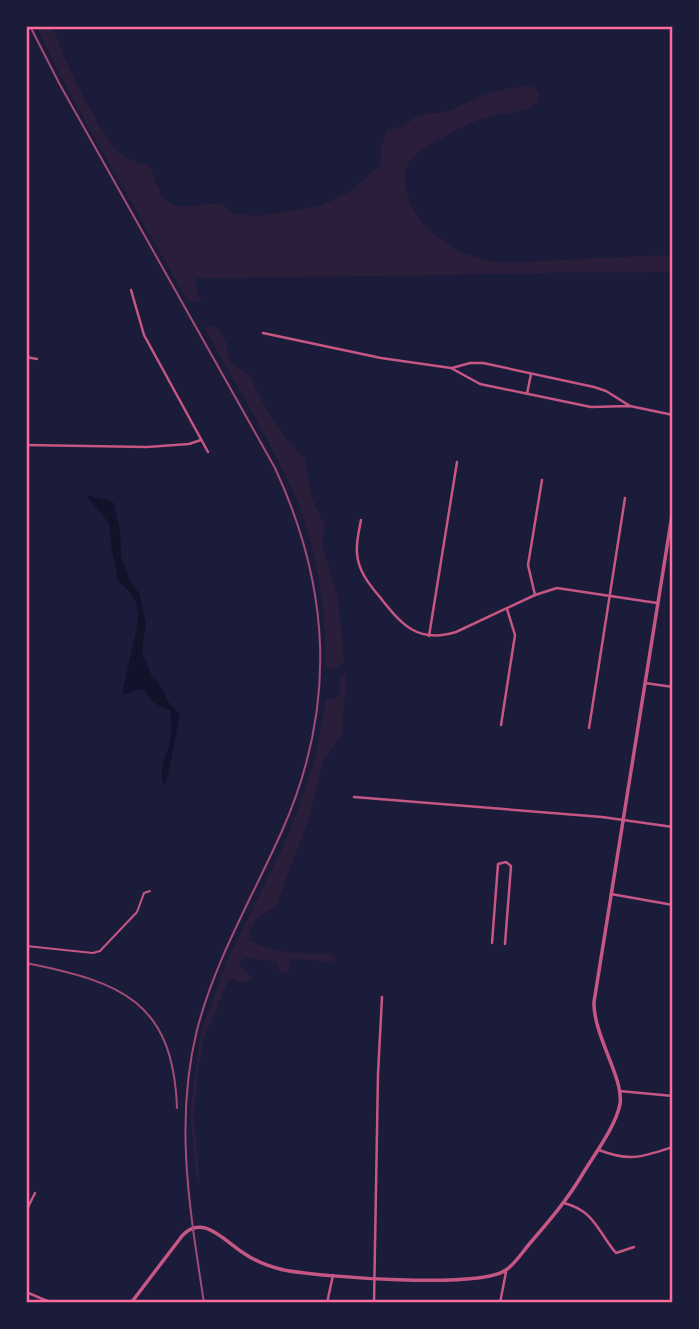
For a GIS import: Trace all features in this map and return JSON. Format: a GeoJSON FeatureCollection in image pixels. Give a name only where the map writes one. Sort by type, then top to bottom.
{"type":"FeatureCollection","features":[{"type":"Feature","properties":{"kind":"street"},"geometry":{"type":"LineString","coordinates":[[131,290],[144,335],[208,452]]}},
{"type":"Feature","properties":{"kind":"street"},"geometry":{"type":"LineString","coordinates":[[263,333],[381,358],[451,368],[480,384],[591,407],[629,406],[673,415]]}},
{"type":"Feature","properties":{"kind":"street"},"geometry":{"type":"LineString","coordinates":[[26,356],[37,359]]}},
{"type":"Feature","properties":{"kind":"street"},"geometry":{"type":"LineString","coordinates":[[451,368],[482,363],[594,387],[606,391],[629,406]]}},
{"type":"Feature","properties":{"kind":"street"},"geometry":{"type":"LineString","coordinates":[[527,394],[531,374]]}},
{"type":"Feature","properties":{"kind":"street"},"geometry":{"type":"LineString","coordinates":[[26,445],[147,447],[189,444],[201,440]]}},
{"type":"Feature","properties":{"kind":"street"},"geometry":{"type":"LineString","coordinates":[[429,636],[457,462]]}},
{"type":"Feature","properties":{"kind":"street"},"geometry":{"type":"LineString","coordinates":[[535,595],[528,565],[542,480]]}},
{"type":"Feature","properties":{"kind":"street"},"geometry":{"type":"LineString","coordinates":[[589,728],[625,498]]}},
{"type":"Feature","properties":{"kind":"street"},"geometry":{"type":"LineString","coordinates":[[131,1303],[186,1231],[199,1227],[214,1231],[245,1254],[267,1265],[292,1271],[461,1280],[491,1276],[507,1269],[565,1203],[618,1111],[619,1091],[594,1013],[622,820],[673,509]]}},
{"type":"Feature","properties":{"kind":"street"},"geometry":{"type":"LineString","coordinates":[[361,520],[357,553],[365,578],[402,625],[429,636],[456,632],[535,595],[557,588],[657,603]]}},
{"type":"Feature","properties":{"kind":"street"},"geometry":{"type":"LineString","coordinates":[[501,725],[515,635],[507,609]]}},
{"type":"Feature","properties":{"kind":"street"},"geometry":{"type":"LineString","coordinates":[[645,683],[673,687]]}},
{"type":"Feature","properties":{"kind":"street"},"geometry":{"type":"LineString","coordinates":[[354,797],[622,820],[673,827]]}},
{"type":"Feature","properties":{"kind":"street"},"geometry":{"type":"LineString","coordinates":[[492,943],[498,864],[506,862],[512,866],[505,944]]}},
{"type":"Feature","properties":{"kind":"street"},"geometry":{"type":"LineString","coordinates":[[611,894],[673,905]]}},
{"type":"Feature","properties":{"kind":"street"},"geometry":{"type":"LineString","coordinates":[[374,1303],[382,998]]}},
{"type":"Feature","properties":{"kind":"street"},"geometry":{"type":"LineString","coordinates":[[619,1091],[673,1096]]}},
{"type":"Feature","properties":{"kind":"street"},"geometry":{"type":"LineString","coordinates":[[597,1150],[623,1158],[634,1158],[673,1147]]}},
{"type":"Feature","properties":{"kind":"street"},"geometry":{"type":"LineString","coordinates":[[26,1211],[35,1193]]}},
{"type":"Feature","properties":{"kind":"street"},"geometry":{"type":"LineString","coordinates":[[565,1203],[590,1216],[616,1253],[634,1247]]}},
{"type":"Feature","properties":{"kind":"street"},"geometry":{"type":"LineString","coordinates":[[500,1303],[507,1269]]}},
{"type":"Feature","properties":{"kind":"street"},"geometry":{"type":"LineString","coordinates":[[327,1303],[333,1275]]}},
{"type":"Feature","properties":{"kind":"street"},"geometry":{"type":"LineString","coordinates":[[26,1292],[51,1303]]}},
{"type":"Feature","properties":{"kind":"lane"},"geometry":{"type":"LineString","coordinates":[[26,946],[93,953],[100,951],[137,912],[144,893],[150,891]]}},
{"type":"Feature","properties":{"kind":"shaded area"},"geometry":{"type":"Polygon","coordinates":[[[36,26],[53,26],[72,73],[102,130],[123,156],[150,165],[155,181],[166,200],[182,206],[220,203],[234,214],[258,216],[321,206],[351,191],[380,165],[381,147],[387,131],[404,126],[414,118],[429,113],[444,113],[484,95],[509,88],[532,86],[539,94],[536,104],[472,123],[436,141],[411,159],[406,169],[406,188],[418,217],[446,244],[470,255],[496,262],[673,255],[673,271],[197,278],[195,285],[201,302],[188,301],[93,135],[36,26]]]}},
{"type":"Feature","properties":{"kind":"shaded area"},"geometry":{"type":"Polygon","coordinates":[[[211,325],[219,330],[226,342],[230,362],[248,374],[269,414],[305,459],[311,496],[325,526],[322,545],[338,597],[344,661],[341,666],[331,669],[325,665],[319,580],[310,538],[296,498],[264,433],[205,328],[211,325]]]}},
{"type":"Feature","properties":{"kind":"shaded area"},"geometry":{"type":"Polygon","coordinates":[[[86,495],[113,502],[120,530],[121,557],[130,581],[139,593],[146,623],[142,652],[152,677],[158,682],[169,703],[180,714],[166,784],[163,785],[162,768],[171,737],[170,710],[150,699],[145,691],[139,689],[124,695],[123,688],[136,635],[137,606],[134,597],[119,583],[109,523],[86,495]]]}},
{"type":"Feature","properties":{"kind":"shaded area"},"geometry":{"type":"Polygon","coordinates":[[[344,673],[342,736],[324,758],[309,818],[275,908],[256,920],[249,940],[279,951],[332,954],[334,958],[331,962],[294,959],[290,962],[289,971],[284,974],[281,974],[277,962],[246,958],[240,961],[240,966],[252,978],[250,981],[239,982],[232,978],[228,981],[203,1041],[194,1117],[200,1184],[197,1184],[190,1112],[200,1035],[226,963],[283,847],[315,758],[326,700],[338,697],[341,691],[340,678],[344,673]]]}},
{"type":"Feature","properties":{"kind":"railway"},"geometry":{"type":"LineString","coordinates":[[30,26],[59,83],[275,468],[294,513],[316,603],[320,648],[319,694],[312,739],[300,785],[282,831],[214,979],[197,1030],[190,1064],[185,1133],[190,1200],[204,1303]]}},
{"type":"Feature","properties":{"kind":"railway"},"geometry":{"type":"LineString","coordinates":[[26,963],[89,979],[136,1002],[153,1020],[165,1043],[173,1072],[177,1108]]}}]}
